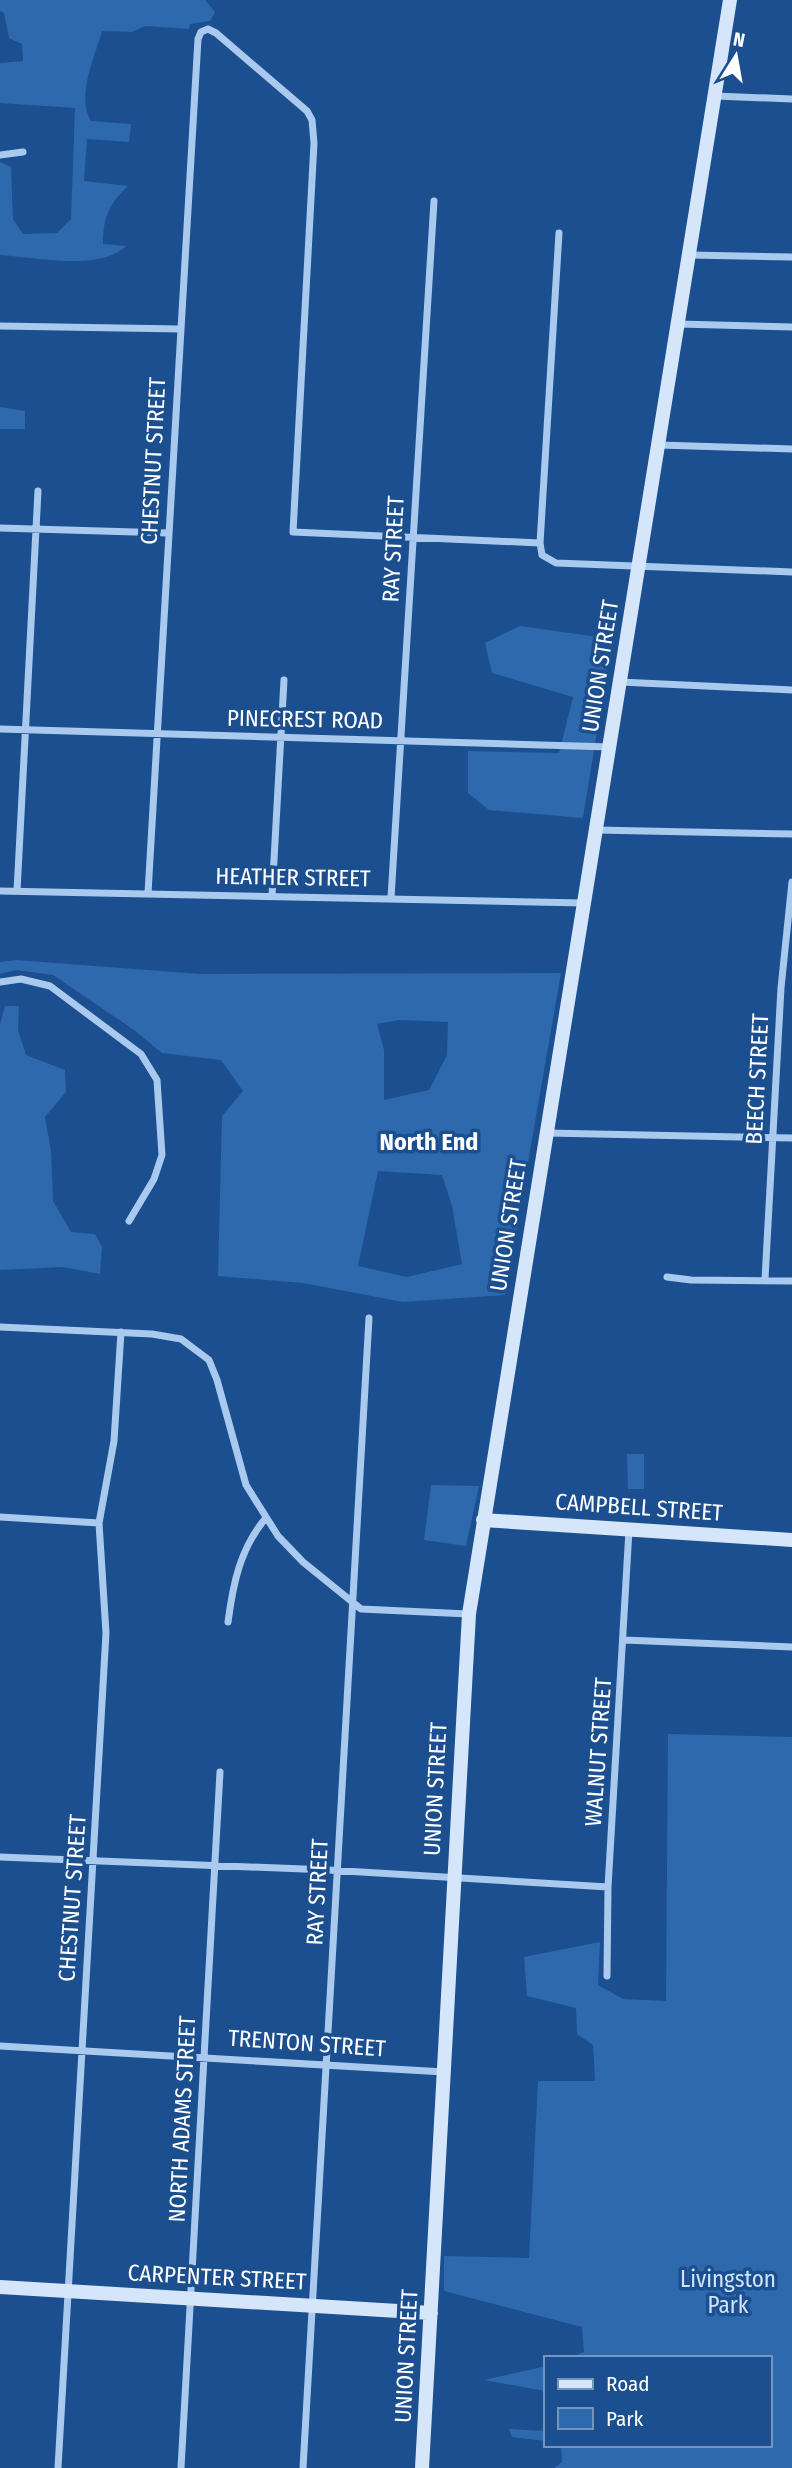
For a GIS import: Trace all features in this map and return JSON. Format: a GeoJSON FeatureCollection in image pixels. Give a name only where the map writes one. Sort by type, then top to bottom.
{"type":"FeatureCollection","features":[{"type":"Feature","properties":{"kind":"street","name":"UNION STREET"},"geometry":{"type":"LineString","coordinates":[[422,2468],[469,1614],[730,0]]}},
{"type":"Feature","properties":{"kind":"street","name":"CHESTNUT STREET"},"geometry":{"type":"LineString","coordinates":[[148,894],[198,39],[201,32],[208,29],[298,102],[312,120],[314,143],[293,532],[413,538]]}},
{"type":"Feature","properties":{"kind":"street"},"geometry":{"type":"LineString","coordinates":[[715,96],[792,99]]}},
{"type":"Feature","properties":{"kind":"street"},"geometry":{"type":"LineString","coordinates":[[0,155],[23,152]]}},
{"type":"Feature","properties":{"kind":"street","name":"RAY STREET"},"geometry":{"type":"LineString","coordinates":[[391,898],[433,201]]}},
{"type":"Feature","properties":{"kind":"street"},"geometry":{"type":"LineString","coordinates":[[559,233],[540,543],[542,555],[556,564],[792,572]]}},
{"type":"Feature","properties":{"kind":"street"},"geometry":{"type":"LineString","coordinates":[[690,255],[792,257]]}},
{"type":"Feature","properties":{"kind":"street"},"geometry":{"type":"LineString","coordinates":[[679,324],[792,327]]}},
{"type":"Feature","properties":{"kind":"street"},"geometry":{"type":"LineString","coordinates":[[0,326],[180,329]]}},
{"type":"Feature","properties":{"kind":"street"},"geometry":{"type":"LineString","coordinates":[[659,445],[792,449]]}},
{"type":"Feature","properties":{"kind":"street"},"geometry":{"type":"LineString","coordinates":[[18,891],[38,491]]}},
{"type":"Feature","properties":{"kind":"street"},"geometry":{"type":"LineString","coordinates":[[0,528],[168,533]]}},
{"type":"Feature","properties":{"kind":"street"},"geometry":{"type":"LineString","coordinates":[[413,538],[540,543]]}},
{"type":"Feature","properties":{"kind":"street"},"geometry":{"type":"LineString","coordinates":[[272,896],[284,680]]}},
{"type":"Feature","properties":{"kind":"street"},"geometry":{"type":"LineString","coordinates":[[620,682],[792,690]]}},
{"type":"Feature","properties":{"kind":"street","name":"PINECREST ROAD"},"geometry":{"type":"LineString","coordinates":[[0,729],[610,747]]}},
{"type":"Feature","properties":{"kind":"street"},"geometry":{"type":"LineString","coordinates":[[596,830],[792,834]]}},
{"type":"Feature","properties":{"kind":"street","name":"BEECH STREET"},"geometry":{"type":"LineString","coordinates":[[765,1279],[781,988],[792,882]]}},
{"type":"Feature","properties":{"kind":"street","name":"HEATHER STREET"},"geometry":{"type":"LineString","coordinates":[[0,891],[584,903]]}},
{"type":"Feature","properties":{"kind":"street"},"geometry":{"type":"LineString","coordinates":[[0,982],[21,979],[50,986],[141,1054],[157,1080],[162,1117],[162,1155],[154,1179],[129,1221]]}},
{"type":"Feature","properties":{"kind":"street"},"geometry":{"type":"LineString","coordinates":[[547,1133],[792,1138]]}},
{"type":"Feature","properties":{"kind":"street"},"geometry":{"type":"LineString","coordinates":[[667,1277],[691,1280],[792,1280]]}},
{"type":"Feature","properties":{"kind":"street","name":"RAY STREET"},"geometry":{"type":"LineString","coordinates":[[303,2468],[369,1318]]}},
{"type":"Feature","properties":{"kind":"street"},"geometry":{"type":"LineString","coordinates":[[0,1326],[121,1332],[173,1337],[189,1344],[209,1360],[246,1485],[265,1518],[303,1562],[354,1605],[369,1610],[469,1614]]}},
{"type":"Feature","properties":{"kind":"street","name":"CHESTNUT STREET"},"geometry":{"type":"LineString","coordinates":[[58,2468],[106,1633],[99,1523],[114,1441],[121,1332]]}},
{"type":"Feature","properties":{"kind":"street"},"geometry":{"type":"LineString","coordinates":[[0,1517],[99,1523]]}},
{"type":"Feature","properties":{"kind":"street"},"geometry":{"type":"LineString","coordinates":[[228,1622],[237,1570],[250,1539],[265,1518]]}},
{"type":"Feature","properties":{"kind":"street","name":"CAMPBELL STREET"},"geometry":{"type":"LineString","coordinates":[[483,1520],[792,1540]]}},
{"type":"Feature","properties":{"kind":"street","name":"WALNUT STREET"},"geometry":{"type":"LineString","coordinates":[[607,1976],[608,1887],[629,1530]]}},
{"type":"Feature","properties":{"kind":"street"},"geometry":{"type":"LineString","coordinates":[[624,1640],[792,1647]]}},
{"type":"Feature","properties":{"kind":"street","name":"NORTH ADAMS STREET"},"geometry":{"type":"LineString","coordinates":[[181,2468],[220,1772]]}},
{"type":"Feature","properties":{"kind":"street"},"geometry":{"type":"LineString","coordinates":[[0,1857],[337,1871],[608,1887]]}},
{"type":"Feature","properties":{"kind":"street","name":"TRENTON STREET"},"geometry":{"type":"LineString","coordinates":[[0,2046],[444,2072]]}},
{"type":"Feature","properties":{"kind":"street","name":"CARPENTER STREET"},"geometry":{"type":"LineString","coordinates":[[0,2287],[431,2313]]}},
{"type":"Feature","properties":{"kind":"green space"},"geometry":{"type":"Polygon","coordinates":[[[0,0],[205,0],[215,12],[210,21],[190,24],[189,29],[145,26],[132,32],[102,31],[88,76],[85,100],[87,111],[91,121],[131,124],[129,142],[87,139],[84,181],[128,186],[112,205],[104,226],[103,244],[126,246],[115,254],[84,261],[0,255],[0,162],[11,167],[13,219],[23,234],[57,233],[71,219],[75,108],[0,103],[0,63],[23,61],[22,44],[9,38],[4,13],[0,11],[0,0]]]}},
{"type":"Feature","properties":{"kind":"green space"},"geometry":{"type":"Polygon","coordinates":[[[0,407],[25,411],[25,429],[0,429],[0,407]]]}},
{"type":"Feature","properties":{"kind":"green space"},"geometry":{"type":"Polygon","coordinates":[[[520,626],[612,639],[583,818],[489,810],[468,793],[468,751],[559,753],[573,697],[492,673],[485,643],[520,626]]]}},
{"type":"Feature","properties":{"kind":"green space"},"geometry":{"type":"Polygon","coordinates":[[[16,960],[200,974],[561,973],[505,1295],[403,1302],[303,1283],[218,1276],[222,1116],[243,1091],[221,1060],[162,1053],[134,1030],[53,975],[16,970],[0,974],[0,962],[16,960]],[[399,1020],[377,1024],[384,1050],[384,1100],[429,1090],[447,1055],[448,1022],[399,1020]],[[378,1171],[358,1266],[407,1277],[462,1264],[452,1206],[442,1175],[378,1171]]]}},
{"type":"Feature","properties":{"kind":"green space"},"geometry":{"type":"Polygon","coordinates":[[[5,1006],[19,1006],[18,1030],[26,1055],[65,1070],[66,1092],[45,1117],[51,1151],[53,1201],[71,1232],[95,1234],[102,1247],[100,1274],[63,1267],[0,1270],[0,1024],[5,1006]]]}},
{"type":"Feature","properties":{"kind":"green space"},"geometry":{"type":"Polygon","coordinates":[[[627,1454],[644,1454],[644,1489],[628,1489],[627,1454]]]}},
{"type":"Feature","properties":{"kind":"green space"},"geometry":{"type":"Polygon","coordinates":[[[431,1485],[479,1486],[466,1546],[424,1540],[431,1485]]]}},
{"type":"Feature","properties":{"kind":"green space","name":"Livingston Park"},"geometry":{"type":"Polygon","coordinates":[[[668,1734],[792,1737],[792,2468],[554,2468],[562,2462],[561,2447],[771,2447],[771,2356],[573,2356],[584,2352],[582,2327],[444,2291],[444,2256],[529,2258],[538,2081],[595,2081],[593,2045],[577,2034],[576,2008],[527,1996],[524,1957],[600,1942],[598,1985],[623,1999],[666,2001],[668,1734]]]}},
{"type":"Feature","properties":{"kind":"green space"},"geometry":{"type":"Polygon","coordinates":[[[544,2366],[544,2391],[484,2380],[544,2366]]]}},
{"type":"Feature","properties":{"kind":"green space"},"geometry":{"type":"Polygon","coordinates":[[[509,2429],[544,2431],[544,2441],[512,2437],[509,2429]]]}},
{"type":"Feature","properties":{"kind":"district","name":"North End"},"geometry":{"type":"Point","coordinates":[429,1142]}}]}
